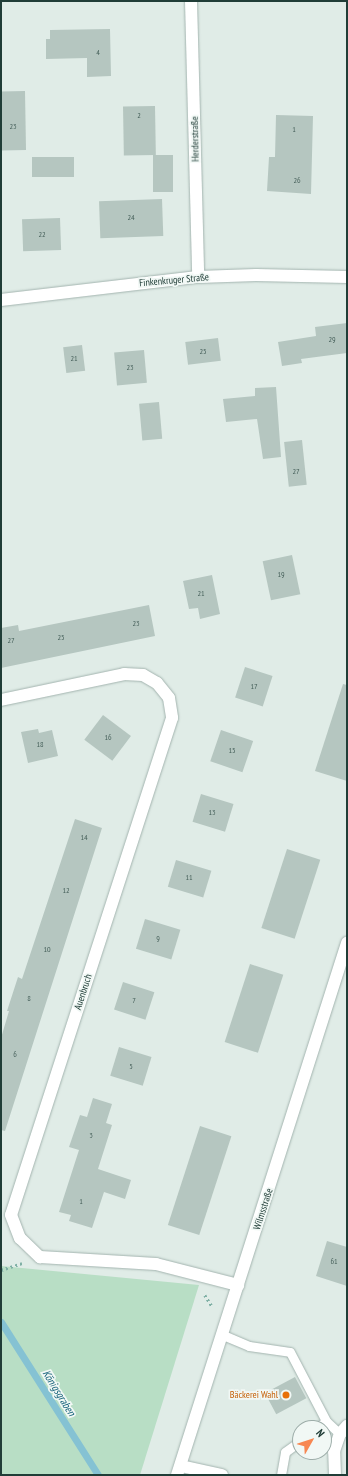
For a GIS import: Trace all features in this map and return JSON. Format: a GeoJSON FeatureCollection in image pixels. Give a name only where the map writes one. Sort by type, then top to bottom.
{"type":"FeatureCollection","features":[{"type":"Feature","properties":{"kind":"street","name":"Herderstraße"},"geometry":{"type":"LineString","coordinates":[[191,1],[198,278]]}},
{"type":"Feature","properties":{"kind":"street","name":"Finkenkruger Straße"},"geometry":{"type":"LineString","coordinates":[[1,300],[198,278],[256,275],[347,277]]}},
{"type":"Feature","properties":{"kind":"street","name":"Auenbruch"},"geometry":{"type":"LineString","coordinates":[[1,700],[124,674],[143,675],[157,683],[169,698],[172,718],[11,1214],[20,1238],[40,1257],[156,1264],[238,1285]]}},
{"type":"Feature","properties":{"kind":"street","name":"Wilmsstraße"},"geometry":{"type":"LineString","coordinates":[[179,1471],[347,943]]}},
{"type":"Feature","properties":{"kind":"street"},"geometry":{"type":"LineString","coordinates":[[335,1475],[334,1451],[344,1430]]}},
{"type":"Feature","properties":{"kind":"street"},"geometry":{"type":"LineString","coordinates":[[179,1471],[222,1475]]}},
{"type":"Feature","properties":{"kind":"lane"},"geometry":{"type":"LineString","coordinates":[[223,1335],[249,1346],[290,1352],[325,1420]]}},
{"type":"Feature","properties":{"kind":"lane"},"geometry":{"type":"LineString","coordinates":[[332,1424],[344,1430]]}},
{"type":"Feature","properties":{"kind":"lane"},"geometry":{"type":"LineString","coordinates":[[281,1475],[285,1452],[292,1447]]}},
{"type":"Feature","properties":{"kind":"green space"},"geometry":{"type":"Polygon","coordinates":[[[1,1266],[199,1285],[140,1475],[1,1475],[1,1266]]]}},
{"type":"Feature","properties":{"kind":"building"},"geometry":{"type":"Polygon","coordinates":[[[110,29],[111,76],[87,77],[87,58],[46,59],[46,39],[50,39],[50,30],[110,29]]]}},
{"type":"Feature","properties":{"kind":"building"},"geometry":{"type":"Polygon","coordinates":[[[1,91],[25,91],[26,150],[2,150],[1,91]]]}},
{"type":"Feature","properties":{"kind":"building"},"geometry":{"type":"Polygon","coordinates":[[[155,106],[156,155],[124,156],[123,107],[155,106]]]}},
{"type":"Feature","properties":{"kind":"building"},"geometry":{"type":"Polygon","coordinates":[[[276,115],[313,116],[311,194],[267,191],[269,157],[275,157],[276,115]]]}},
{"type":"Feature","properties":{"kind":"building"},"geometry":{"type":"Polygon","coordinates":[[[153,155],[173,155],[173,192],[153,192],[153,155]]]}},
{"type":"Feature","properties":{"kind":"building"},"geometry":{"type":"Polygon","coordinates":[[[32,157],[74,157],[74,177],[32,177],[32,157]]]}},
{"type":"Feature","properties":{"kind":"building"},"geometry":{"type":"Polygon","coordinates":[[[162,199],[163,236],[100,238],[99,201],[162,199]]]}},
{"type":"Feature","properties":{"kind":"building"},"geometry":{"type":"Polygon","coordinates":[[[60,218],[61,250],[23,251],[22,219],[60,218]]]}},
{"type":"Feature","properties":{"kind":"building"},"geometry":{"type":"Polygon","coordinates":[[[347,323],[347,353],[301,359],[302,363],[282,366],[278,342],[316,336],[315,327],[347,323]]]}},
{"type":"Feature","properties":{"kind":"building"},"geometry":{"type":"Polygon","coordinates":[[[218,338],[221,361],[188,365],[185,342],[218,338]]]}},
{"type":"Feature","properties":{"kind":"building"},"geometry":{"type":"Polygon","coordinates":[[[82,345],[85,371],[66,373],[63,347],[82,345]]]}},
{"type":"Feature","properties":{"kind":"building"},"geometry":{"type":"Polygon","coordinates":[[[144,350],[147,383],[117,385],[114,353],[144,350]]]}},
{"type":"Feature","properties":{"kind":"building"},"geometry":{"type":"Polygon","coordinates":[[[276,387],[281,457],[263,459],[257,419],[226,422],[223,399],[255,396],[255,388],[276,387]]]}},
{"type":"Feature","properties":{"kind":"building"},"geometry":{"type":"Polygon","coordinates":[[[159,402],[162,439],[142,441],[139,404],[159,402]]]}},
{"type":"Feature","properties":{"kind":"building"},"geometry":{"type":"Polygon","coordinates":[[[302,440],[307,485],[289,487],[284,442],[302,440]]]}},
{"type":"Feature","properties":{"kind":"building"},"geometry":{"type":"Polygon","coordinates":[[[292,555],[300,594],[271,600],[263,561],[292,555]]]}},
{"type":"Feature","properties":{"kind":"building"},"geometry":{"type":"Polygon","coordinates":[[[212,575],[220,614],[200,619],[198,608],[189,609],[183,581],[212,575]]]}},
{"type":"Feature","properties":{"kind":"building"},"geometry":{"type":"Polygon","coordinates":[[[149,605],[155,636],[1,668],[1,628],[18,625],[19,631],[149,605]]]}},
{"type":"Feature","properties":{"kind":"building"},"geometry":{"type":"Polygon","coordinates":[[[245,667],[273,676],[263,706],[235,697],[245,667]]]}},
{"type":"Feature","properties":{"kind":"building"},"geometry":{"type":"Polygon","coordinates":[[[343,684],[347,685],[347,781],[315,771],[343,684]]]}},
{"type":"Feature","properties":{"kind":"building"},"geometry":{"type":"Polygon","coordinates":[[[103,715],[131,736],[112,761],[84,740],[103,715]]]}},
{"type":"Feature","properties":{"kind":"building"},"geometry":{"type":"Polygon","coordinates":[[[38,729],[39,733],[52,730],[58,756],[28,763],[21,732],[38,729]]]}},
{"type":"Feature","properties":{"kind":"building"},"geometry":{"type":"Polygon","coordinates":[[[221,730],[253,741],[242,772],[210,761],[221,730]]]}},
{"type":"Feature","properties":{"kind":"building"},"geometry":{"type":"Polygon","coordinates":[[[201,794],[234,804],[225,832],[193,822],[201,794]]]}},
{"type":"Feature","properties":{"kind":"building"},"geometry":{"type":"Polygon","coordinates":[[[75,819],[102,828],[5,1131],[1,1130],[1,1038],[9,1011],[7,1011],[18,977],[22,979],[75,819]]]}},
{"type":"Feature","properties":{"kind":"building"},"geometry":{"type":"Polygon","coordinates":[[[287,849],[320,860],[295,939],[261,928],[287,849]]]}},
{"type":"Feature","properties":{"kind":"building"},"geometry":{"type":"Polygon","coordinates":[[[176,860],[211,871],[203,898],[168,887],[176,860]]]}},
{"type":"Feature","properties":{"kind":"building"},"geometry":{"type":"Polygon","coordinates":[[[145,919],[180,930],[171,959],[136,949],[145,919]]]}},
{"type":"Feature","properties":{"kind":"building"},"geometry":{"type":"Polygon","coordinates":[[[250,964],[283,975],[258,1053],[225,1042],[250,964]]]}},
{"type":"Feature","properties":{"kind":"building"},"geometry":{"type":"Polygon","coordinates":[[[123,982],[154,992],[145,1020],[114,1010],[123,982]]]}},
{"type":"Feature","properties":{"kind":"building"},"geometry":{"type":"Polygon","coordinates":[[[119,1047],[152,1057],[143,1086],[110,1076],[119,1047]]]}},
{"type":"Feature","properties":{"kind":"building"},"geometry":{"type":"Polygon","coordinates":[[[93,1098],[112,1104],[106,1123],[112,1125],[98,1169],[131,1180],[125,1199],[104,1192],[92,1228],[69,1221],[71,1215],[59,1212],[79,1150],[69,1147],[80,1115],[87,1117],[93,1098]]]}},
{"type":"Feature","properties":{"kind":"building"},"geometry":{"type":"Polygon","coordinates":[[[200,1126],[231,1136],[199,1235],[168,1225],[200,1126]]]}},
{"type":"Feature","properties":{"kind":"building"},"geometry":{"type":"Polygon","coordinates":[[[327,1241],[347,1247],[347,1286],[316,1276],[327,1241]]]}},
{"type":"Feature","properties":{"kind":"building","name":"Bäckerei Wahl"},"geometry":{"type":"Polygon","coordinates":[[[295,1377],[306,1398],[276,1414],[265,1393],[295,1377]]]}},
{"type":"Feature","properties":{"kind":"waterway","name":"Königsgraben"},"geometry":{"type":"LineString","coordinates":[[1,1322],[98,1475]]}},
{"type":"Feature","properties":{"kind":"place","name":"Bäckerei Wahl"},"geometry":{"type":"Point","coordinates":[286,1395]}}]}
